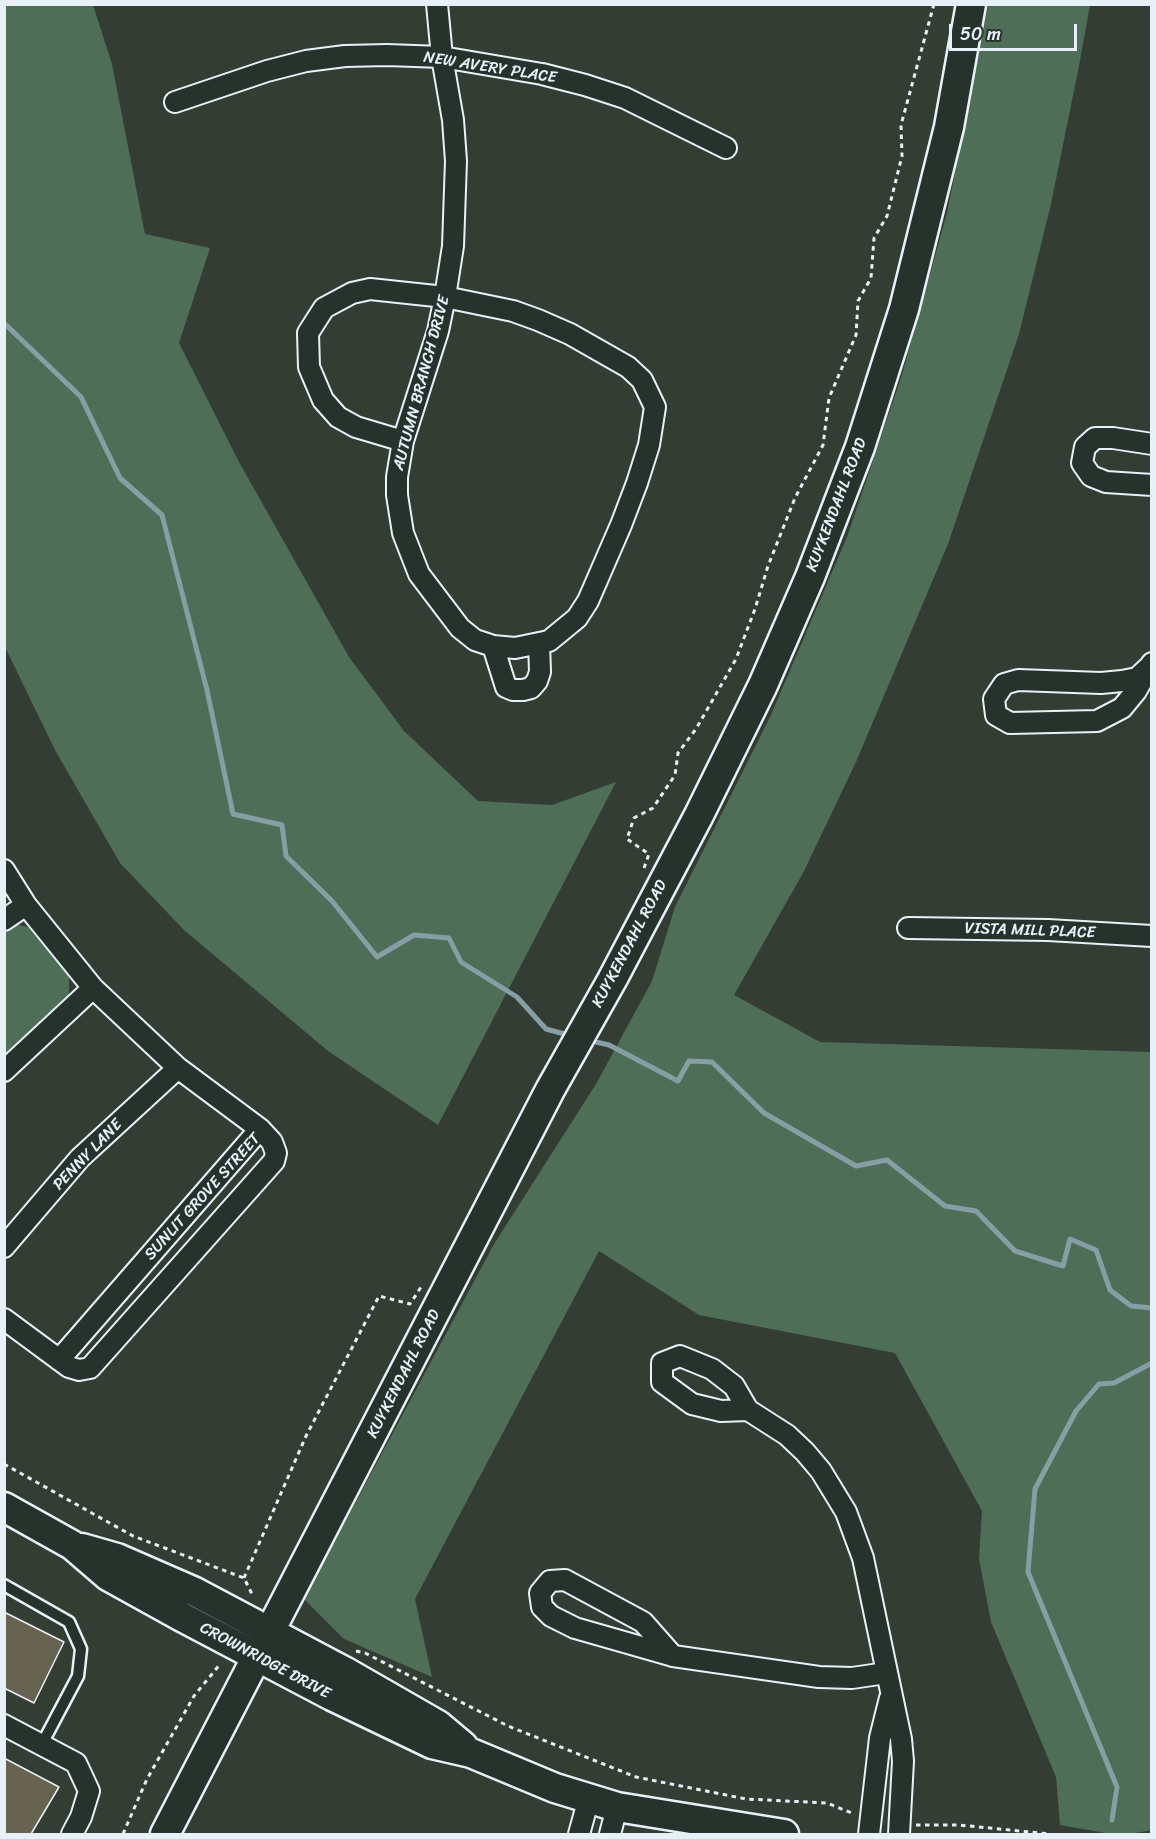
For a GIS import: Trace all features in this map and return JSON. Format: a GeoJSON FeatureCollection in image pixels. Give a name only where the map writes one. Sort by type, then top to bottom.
{"type":"FeatureCollection","features":[{"type":"Feature","properties":{"kind":"main road","name":"KUYKENDAHL ROAD"},"geometry":{"type":"LineString","coordinates":[[165,1834],[550,1090],[612,980],[699,815],[763,685],[810,577],[860,447],[907,297],[949,127],[971,4]]}},
{"type":"Feature","properties":{"kind":"main road","name":"CROWNRIDGE DRIVE"},"geometry":{"type":"LineString","coordinates":[[4,1507],[72,1545],[117,1558],[195,1592],[239,1631],[258,1658],[432,1744],[471,1753],[515,1772],[617,1807],[784,1834]]}},
{"type":"Feature","properties":{"kind":"main road","name":"CROWNRIDGE DRIVE"},"geometry":{"type":"LineString","coordinates":[[239,1631],[271,1632],[438,1725],[471,1753]]}},
{"type":"Feature","properties":{"kind":"street","name":"AUTUMN BRANCH DRIVE"},"geometry":{"type":"LineString","coordinates":[[437,4],[442,57],[453,120],[456,161],[453,246],[433,351],[403,441],[397,477],[397,495],[403,533],[419,574],[460,628],[475,640],[493,646],[515,648],[549,641],[577,618],[588,601],[621,525],[650,445],[655,407],[642,380],[628,367],[570,334],[513,311],[445,297]]}},
{"type":"Feature","properties":{"kind":"street","name":"NEW AVERY PLACE"},"geometry":{"type":"LineString","coordinates":[[176,102],[267,71],[306,61],[345,56],[442,57],[542,74],[625,98],[726,148]]}},
{"type":"Feature","properties":{"kind":"street"},"geometry":{"type":"LineString","coordinates":[[403,441],[356,428],[338,417],[323,400],[309,367],[308,333],[324,308],[352,293],[370,290],[445,297]]}},
{"type":"Feature","properties":{"kind":"street"},"geometry":{"type":"LineString","coordinates":[[1152,444],[1113,438],[1095,438],[1085,447],[1082,464],[1091,476],[1106,482],[1152,485]]}},
{"type":"Feature","properties":{"kind":"street"},"geometry":{"type":"LineString","coordinates":[[493,646],[506,687],[523,690],[531,688],[537,681],[540,672],[539,643]]}},
{"type":"Feature","properties":{"kind":"street"},"geometry":{"type":"LineString","coordinates":[[1151,664],[1136,691],[1122,708],[1096,722],[1010,723],[996,715],[994,699],[1004,684],[1018,680],[1101,683],[1122,681],[1137,678],[1151,664]]}},
{"type":"Feature","properties":{"kind":"street"},"geometry":{"type":"LineString","coordinates":[[4,870],[26,905],[93,988],[178,1068],[260,1129]]}},
{"type":"Feature","properties":{"kind":"street"},"geometry":{"type":"LineString","coordinates":[[4,920],[26,905]]}},
{"type":"Feature","properties":{"kind":"street","name":"VISTA MILL PLACE"},"geometry":{"type":"LineString","coordinates":[[908,928],[1048,930],[1152,936]]}},
{"type":"Feature","properties":{"kind":"street"},"geometry":{"type":"LineString","coordinates":[[4,1071],[93,988]]}},
{"type":"Feature","properties":{"kind":"street","name":"PENNY LANE"},"geometry":{"type":"LineString","coordinates":[[4,1247],[80,1158],[178,1068]]}},
{"type":"Feature","properties":{"kind":"street","name":"SUNLIT GROVE STREET"},"geometry":{"type":"LineString","coordinates":[[260,1129],[272,1142],[276,1153],[274,1161],[90,1368],[79,1370],[59,1360],[260,1129]]}},
{"type":"Feature","properties":{"kind":"street"},"geometry":{"type":"LineString","coordinates":[[4,1319],[59,1360]]}},
{"type":"Feature","properties":{"kind":"street"},"geometry":{"type":"LineString","coordinates":[[748,1410],[787,1435],[821,1471],[846,1512],[864,1558],[901,1739],[903,1761],[899,1829]]}},
{"type":"Feature","properties":{"kind":"street"},"geometry":{"type":"LineString","coordinates":[[673,1656],[643,1622],[581,1587],[565,1580],[550,1581],[540,1593],[542,1606],[551,1616],[575,1628],[673,1656],[819,1677],[852,1678],[886,1673]]}},
{"type":"Feature","properties":{"kind":"street"},"geometry":{"type":"LineString","coordinates":[[869,1827],[880,1738],[891,1695]]}},
{"type":"Feature","properties":{"kind":"street"},"geometry":{"type":"LineString","coordinates":[[4,1725],[76,1763],[89,1791],[81,1817],[72,1834]]}},
{"type":"Feature","properties":{"kind":"street"},"geometry":{"type":"LineString","coordinates":[[579,1834],[589,1798]]}},
{"type":"Feature","properties":{"kind":"street"},"geometry":{"type":"LineString","coordinates":[[610,1834],[617,1807]]}},
{"type":"Feature","properties":{"kind":"lane"},"geometry":{"type":"LineString","coordinates":[[4,1585],[69,1622],[81,1649],[78,1676],[42,1744]]}},
{"type":"Feature","properties":{"kind":"path"},"geometry":{"type":"LineString","coordinates":[[641,876],[650,854],[627,839],[634,818],[653,808],[675,775],[678,753],[696,729],[736,659],[768,566],[795,498],[823,445],[829,398],[856,335],[858,301],[871,278],[874,238],[887,216],[902,156],[901,125],[934,4]]}},
{"type":"Feature","properties":{"kind":"path"},"geometry":{"type":"LineString","coordinates":[[244,1578],[306,1436],[379,1296],[410,1304],[428,1275]]}},
{"type":"Feature","properties":{"kind":"path"},"geometry":{"type":"LineString","coordinates":[[4,1464],[133,1536],[244,1578],[256,1602],[225,1657],[194,1696],[147,1779],[123,1834]]}},
{"type":"Feature","properties":{"kind":"path"},"geometry":{"type":"LineString","coordinates":[[354,1651],[365,1653],[508,1726],[636,1778],[746,1799],[827,1803],[862,1818],[869,1827]]}},
{"type":"Feature","properties":{"kind":"path"},"geometry":{"type":"LineString","coordinates":[[899,1829],[913,1825],[959,1825],[1050,1834]]}},
{"type":"Feature","properties":{"kind":"green space"},"geometry":{"type":"Polygon","coordinates":[[[5,4],[93,5],[112,64],[145,234],[210,248],[179,343],[239,462],[349,657],[404,731],[478,801],[552,805],[616,782],[438,1125],[328,1051],[184,930],[120,863],[55,750],[5,647],[5,4]]]}},
{"type":"Feature","properties":{"kind":"green space"},"geometry":{"type":"Polygon","coordinates":[[[988,5],[1090,5],[1051,204],[1019,334],[948,544],[856,762],[803,873],[734,995],[820,1042],[1151,1052],[1152,1830],[1130,1834],[1111,1834],[1060,1825],[1056,1777],[991,1622],[979,1559],[982,1511],[895,1353],[699,1315],[599,1251],[415,1599],[432,1677],[344,1639],[304,1599],[494,1244],[596,1084],[652,981],[675,907],[770,717],[847,537],[901,378],[947,213],[988,5]]]}},
{"type":"Feature","properties":{"kind":"green space"},"geometry":{"type":"Polygon","coordinates":[[[14,924],[28,927],[69,977],[69,998],[5,1058],[5,930],[14,924]]]}},
{"type":"Feature","properties":{"kind":"building"},"geometry":{"type":"Polygon","coordinates":[[[4,1612],[64,1642],[34,1703],[4,1688],[4,1612]]]}},
{"type":"Feature","properties":{"kind":"building"},"geometry":{"type":"Polygon","coordinates":[[[4,1758],[59,1787],[31,1834],[4,1834],[4,1758]]]}},
{"type":"Feature","properties":{"kind":"waterway"},"geometry":{"type":"LineString","coordinates":[[4,323],[81,397],[120,478],[162,515],[207,690],[233,814],[282,825],[286,856],[332,901],[377,957],[414,935],[449,938],[461,962],[517,997],[546,1029],[572,1036]]}},
{"type":"Feature","properties":{"kind":"waterway"},"geometry":{"type":"LineString","coordinates":[[587,1040],[609,1045],[678,1081],[689,1061],[712,1062],[764,1113],[856,1166],[887,1160],[945,1206],[976,1211],[1015,1251],[1063,1266],[1070,1239],[1096,1250],[1110,1290],[1131,1306],[1152,1308]]}},
{"type":"Feature","properties":{"kind":"waterway"},"geometry":{"type":"LineString","coordinates":[[1112,1820],[1117,1787],[1028,1572],[1035,1489],[1076,1411],[1099,1384],[1114,1383],[1152,1363]]}}]}
